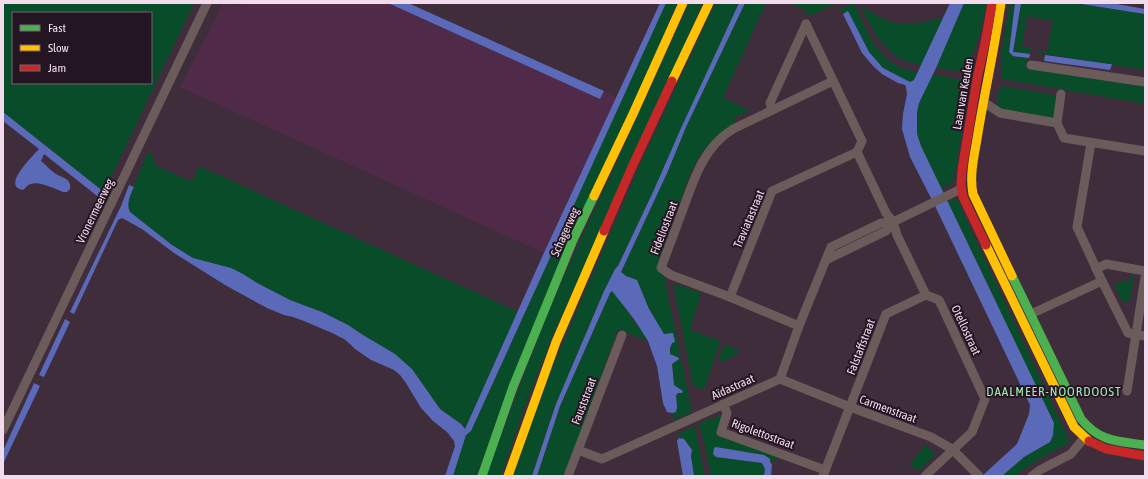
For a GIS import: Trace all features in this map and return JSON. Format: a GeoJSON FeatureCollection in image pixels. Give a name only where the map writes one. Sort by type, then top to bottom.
{"type":"FeatureCollection","features":[{"type":"Feature","properties":{"kind":"street","name":"Vronermeerweg"},"geometry":{"type":"LineString","coordinates":[[3,430],[207,3]]}},
{"type":"Feature","properties":{"kind":"street","name":"Schagerweg"},"geometry":{"type":"LineString","coordinates":[[482,476],[513,387],[574,240],[683,3]]}},
{"type":"Feature","properties":{"kind":"street"},"geometry":{"type":"LineString","coordinates":[[508,476],[556,342],[632,167],[709,3]]}},
{"type":"Feature","properties":{"kind":"street","name":"Laan van Keulen"},"geometry":{"type":"LineString","coordinates":[[992,3],[962,170],[961,189],[963,197],[1071,423],[1084,438],[1096,446],[1104,449],[1145,456]]}},
{"type":"Feature","properties":{"kind":"street","name":"Laan van Keulen"},"geometry":{"type":"LineString","coordinates":[[1001,3],[989,81],[972,172],[971,187],[973,194],[1081,419],[1090,429],[1106,439],[1145,445]]}},
{"type":"Feature","properties":{"kind":"street"},"geometry":{"type":"LineString","coordinates":[[772,110],[770,103],[806,24],[862,140],[857,152],[886,213],[893,222]]}},
{"type":"Feature","properties":{"kind":"street"},"geometry":{"type":"LineString","coordinates":[[1031,65],[1145,82]]}},
{"type":"Feature","properties":{"kind":"street","name":"Fideliostraat"},"geometry":{"type":"LineString","coordinates":[[799,326],[730,297],[671,275],[661,268],[697,173],[708,153],[718,141],[727,132],[833,81]]}},
{"type":"Feature","properties":{"kind":"street"},"geometry":{"type":"LineString","coordinates":[[1061,94],[1057,123],[1064,138],[1145,151]]}},
{"type":"Feature","properties":{"kind":"street"},"geometry":{"type":"LineString","coordinates":[[988,105],[1000,113],[1057,123]]}},
{"type":"Feature","properties":{"kind":"street"},"geometry":{"type":"LineString","coordinates":[[1091,143],[1077,227],[1128,334],[1141,336]]}},
{"type":"Feature","properties":{"kind":"street","name":"Traviatastraat"},"geometry":{"type":"LineString","coordinates":[[730,297],[772,191],[857,152]]}},
{"type":"Feature","properties":{"kind":"street"},"geometry":{"type":"LineString","coordinates":[[780,379],[799,326],[831,247],[881,223],[893,222],[961,189],[971,187]]}},
{"type":"Feature","properties":{"kind":"street","name":"Otellostraat"},"geometry":{"type":"LineString","coordinates":[[893,222],[897,235],[926,294],[939,300],[985,399],[972,432],[952,450]]}},
{"type":"Feature","properties":{"kind":"street"},"geometry":{"type":"LineString","coordinates":[[1096,269],[1106,264],[1145,271]]}},
{"type":"Feature","properties":{"kind":"street"},"geometry":{"type":"LineString","coordinates":[[1127,391],[1141,336],[1145,277]]}},
{"type":"Feature","properties":{"kind":"street"},"geometry":{"type":"LineString","coordinates":[[1021,318],[1102,281]]}},
{"type":"Feature","properties":{"kind":"street","name":"Falstaffstraat"},"geometry":{"type":"LineString","coordinates":[[850,408],[886,314],[926,294]]}},
{"type":"Feature","properties":{"kind":"street","name":"Fauststraat"},"geometry":{"type":"LineString","coordinates":[[568,476],[622,335]]}},
{"type":"Feature","properties":{"kind":"street","name":"Carmenstraat"},"geometry":{"type":"LineString","coordinates":[[780,379],[850,408],[931,437],[952,450],[978,475]]}},
{"type":"Feature","properties":{"kind":"street","name":"Aïdastraat"},"geometry":{"type":"LineString","coordinates":[[578,450],[602,459],[780,379]]}},
{"type":"Feature","properties":{"kind":"street","name":"Rigolettostraat"},"geometry":{"type":"LineString","coordinates":[[723,404],[727,413],[721,432],[824,473],[850,408]]}},
{"type":"Feature","properties":{"kind":"street"},"geometry":{"type":"LineString","coordinates":[[1032,476],[1040,470],[1071,454],[1090,429]]}},
{"type":"Feature","properties":{"kind":"street"},"geometry":{"type":"LineString","coordinates":[[925,476],[952,450]]}},
{"type":"Feature","properties":{"kind":"shaded area"},"geometry":{"type":"Polygon","coordinates":[[[243,3],[388,3],[600,98],[604,91],[616,97],[544,253],[180,87],[223,4],[240,5],[243,3]]]}},
{"type":"Feature","properties":{"kind":"green space"},"geometry":{"type":"Polygon","coordinates":[[[3,3],[194,3],[104,192],[3,112],[3,3]]]}},
{"type":"Feature","properties":{"kind":"green space"},"geometry":{"type":"Polygon","coordinates":[[[666,3],[677,3],[476,476],[453,476],[466,435],[471,431],[666,3]]]}},
{"type":"Feature","properties":{"kind":"green space"},"geometry":{"type":"Polygon","coordinates":[[[689,3],[703,3],[553,335],[526,403],[501,476],[486,476],[548,312],[689,3]]]}},
{"type":"Feature","properties":{"kind":"green space"},"geometry":{"type":"Polygon","coordinates":[[[715,3],[739,3],[649,201],[618,266],[605,289],[556,404],[532,476],[513,476],[552,368],[640,165],[715,3]]]}},
{"type":"Feature","properties":{"kind":"green space"},"geometry":{"type":"Polygon","coordinates":[[[745,3],[766,3],[723,98],[750,111],[733,118],[737,124],[715,138],[699,157],[688,181],[658,263],[664,275],[692,412],[674,420],[672,413],[676,412],[676,395],[681,393],[681,389],[674,385],[672,364],[679,357],[670,354],[673,333],[664,334],[649,309],[637,280],[626,276],[621,272],[668,171],[686,127],[745,3]]]}},
{"type":"Feature","properties":{"kind":"green space"},"geometry":{"type":"Polygon","coordinates":[[[790,3],[836,3],[810,16],[806,14],[807,11],[790,3]]]}},
{"type":"Feature","properties":{"kind":"green space"},"geometry":{"type":"Polygon","coordinates":[[[854,3],[870,36],[880,52],[899,67],[918,72],[913,81],[910,82],[883,68],[869,52],[848,12],[843,14],[840,9],[854,3]]]}},
{"type":"Feature","properties":{"kind":"green space"},"geometry":{"type":"Polygon","coordinates":[[[964,3],[987,3],[979,37],[966,72],[936,68],[964,3]]]}},
{"type":"Feature","properties":{"kind":"green space"},"geometry":{"type":"Polygon","coordinates":[[[1010,3],[1015,3],[1009,52],[1013,56],[1027,58],[1026,68],[1145,87],[1145,104],[1002,79],[1001,54],[1010,3]]]}},
{"type":"Feature","properties":{"kind":"green space"},"geometry":{"type":"Polygon","coordinates":[[[1021,3],[1075,3],[1145,14],[1145,70],[1038,53],[1038,50],[1047,52],[1053,21],[1027,16],[1022,47],[1031,48],[1030,54],[1013,52],[1021,3]]]}},
{"type":"Feature","properties":{"kind":"green space"},"geometry":{"type":"Polygon","coordinates":[[[860,5],[881,18],[900,23],[919,23],[943,17],[921,65],[908,62],[889,51],[876,35],[860,5]]]}},
{"type":"Feature","properties":{"kind":"green space"},"geometry":{"type":"Polygon","coordinates":[[[933,74],[966,81],[966,110],[957,160],[958,168],[955,168],[953,182],[942,189],[926,158],[918,136],[916,125],[916,114],[919,102],[933,74]]]}},
{"type":"Feature","properties":{"kind":"green space"},"geometry":{"type":"Polygon","coordinates":[[[1004,86],[1059,96],[1055,120],[996,109],[999,89],[1004,86]]]}},
{"type":"Feature","properties":{"kind":"green space"},"geometry":{"type":"Polygon","coordinates":[[[148,152],[153,155],[155,165],[192,182],[199,166],[518,312],[465,430],[461,424],[440,409],[412,369],[348,325],[322,312],[290,300],[243,274],[193,258],[172,245],[130,212],[128,202],[148,152]]]}},
{"type":"Feature","properties":{"kind":"green space"},"geometry":{"type":"Polygon","coordinates":[[[957,198],[1070,442],[1048,454],[1016,476],[1002,476],[1024,457],[1050,442],[1054,423],[948,202],[957,198]]]}},
{"type":"Feature","properties":{"kind":"green space"},"geometry":{"type":"Polygon","coordinates":[[[1131,273],[1134,274],[1130,302],[1122,301],[1114,285],[1122,281],[1130,282],[1131,273]]]}},
{"type":"Feature","properties":{"kind":"green space"},"geometry":{"type":"Polygon","coordinates":[[[673,283],[701,293],[690,330],[720,341],[704,390],[693,386],[673,283]]]}},
{"type":"Feature","properties":{"kind":"green space"},"geometry":{"type":"Polygon","coordinates":[[[612,290],[648,341],[618,329],[565,476],[537,476],[560,406],[612,290]]]}},
{"type":"Feature","properties":{"kind":"green space"},"geometry":{"type":"Polygon","coordinates":[[[725,345],[741,351],[724,362],[718,360],[725,345]]]}},
{"type":"Feature","properties":{"kind":"green space"},"geometry":{"type":"Polygon","coordinates":[[[724,414],[719,432],[782,457],[770,462],[714,448],[713,454],[716,457],[762,463],[765,469],[764,476],[711,476],[699,424],[724,414]]]}},
{"type":"Feature","properties":{"kind":"green space"},"geometry":{"type":"Polygon","coordinates":[[[695,426],[705,476],[694,476],[691,456],[692,450],[684,439],[679,438],[678,434],[695,426]]]}},
{"type":"Feature","properties":{"kind":"green space"},"geometry":{"type":"Polygon","coordinates":[[[925,445],[936,454],[919,471],[910,465],[925,445]]]}},
{"type":"Feature","properties":{"kind":"water"},"geometry":{"type":"Polygon","coordinates":[[[388,3],[408,3],[604,91],[600,99],[388,3]]]}},
{"type":"Feature","properties":{"kind":"water"},"geometry":{"type":"Polygon","coordinates":[[[660,3],[666,3],[471,431],[466,435],[453,476],[445,476],[455,446],[454,441],[447,432],[433,421],[421,408],[406,383],[394,370],[371,360],[344,339],[304,321],[267,308],[225,285],[174,253],[142,229],[122,218],[118,220],[74,314],[70,312],[121,206],[129,185],[134,187],[128,203],[130,212],[172,245],[193,258],[231,268],[290,300],[322,312],[348,325],[395,354],[412,369],[440,409],[461,424],[465,429],[542,257],[660,3]]]}},
{"type":"Feature","properties":{"kind":"water"},"geometry":{"type":"Polygon","coordinates":[[[739,3],[745,3],[686,127],[668,171],[621,272],[626,276],[637,280],[649,309],[664,334],[673,333],[675,342],[672,343],[670,354],[679,358],[672,364],[674,385],[683,391],[682,393],[678,393],[676,395],[676,412],[667,412],[663,403],[657,366],[648,341],[634,319],[612,291],[560,406],[537,476],[532,476],[556,404],[604,291],[618,266],[653,192],[739,3]]]}},
{"type":"Feature","properties":{"kind":"water"},"geometry":{"type":"Polygon","coordinates":[[[950,3],[964,3],[919,103],[917,112],[917,134],[921,146],[1054,423],[1053,435],[1050,442],[1024,457],[1002,476],[982,476],[1017,444],[1029,414],[1030,405],[910,157],[902,129],[907,94],[906,87],[905,85],[898,83],[882,74],[873,66],[862,53],[843,14],[848,11],[869,52],[883,68],[910,82],[914,80],[950,3]]]}},
{"type":"Feature","properties":{"kind":"water"},"geometry":{"type":"Polygon","coordinates":[[[1015,3],[1021,3],[1013,52],[1030,54],[1029,58],[1013,56],[1009,52],[1015,3]]]}},
{"type":"Feature","properties":{"kind":"water"},"geometry":{"type":"Polygon","coordinates":[[[1075,3],[1111,3],[1145,9],[1145,14],[1075,3]]]}},
{"type":"Feature","properties":{"kind":"water"},"geometry":{"type":"Polygon","coordinates":[[[1045,55],[1112,64],[1110,70],[1044,61],[1045,55]]]}},
{"type":"Feature","properties":{"kind":"water"},"geometry":{"type":"Polygon","coordinates":[[[3,112],[104,192],[101,199],[44,154],[41,161],[54,173],[68,181],[70,183],[70,189],[67,192],[63,192],[34,183],[28,185],[23,190],[17,187],[15,183],[20,171],[39,149],[3,121],[3,112]]]}},
{"type":"Feature","properties":{"kind":"water"},"geometry":{"type":"Polygon","coordinates":[[[65,319],[70,322],[44,377],[39,375],[65,319]]]}},
{"type":"Feature","properties":{"kind":"water"},"geometry":{"type":"Polygon","coordinates":[[[34,383],[40,386],[3,464],[3,451],[34,383]]]}},
{"type":"Feature","properties":{"kind":"water"},"geometry":{"type":"Polygon","coordinates":[[[679,438],[684,439],[692,450],[691,456],[694,476],[683,476],[677,441],[679,438]]]}},
{"type":"Feature","properties":{"kind":"water"},"geometry":{"type":"Polygon","coordinates":[[[716,447],[764,455],[770,459],[772,465],[771,476],[764,476],[765,469],[762,463],[716,457],[713,454],[714,448],[716,447]]]}},
{"type":"Feature","properties":{"kind":"traffic: fast"},"geometry":{"type":"LineString","coordinates":[[482,476],[513,387],[573,240],[594,196]]}},
{"type":"Feature","properties":{"kind":"traffic: fast"},"geometry":{"type":"LineString","coordinates":[[1012,276],[1081,419],[1088,427],[1102,436],[1117,441],[1145,445]]}},
{"type":"Feature","properties":{"kind":"traffic: slow"},"geometry":{"type":"LineString","coordinates":[[594,196],[683,3]]}},
{"type":"Feature","properties":{"kind":"traffic: slow"},"geometry":{"type":"LineString","coordinates":[[672,81],[709,3]]}},
{"type":"Feature","properties":{"kind":"traffic: slow"},"geometry":{"type":"LineString","coordinates":[[1001,3],[974,156],[972,186],[973,194],[1012,276]]}},
{"type":"Feature","properties":{"kind":"traffic: slow"},"geometry":{"type":"LineString","coordinates":[[508,476],[556,342],[604,231]]}},
{"type":"Feature","properties":{"kind":"traffic: slow"},"geometry":{"type":"LineString","coordinates":[[986,245],[1074,427],[1089,441]]}},
{"type":"Feature","properties":{"kind":"traffic: jam"},"geometry":{"type":"LineString","coordinates":[[986,245],[963,197],[961,185],[962,170],[977,79],[992,3]]}},
{"type":"Feature","properties":{"kind":"traffic: jam"},"geometry":{"type":"LineString","coordinates":[[604,231],[672,81]]}},
{"type":"Feature","properties":{"kind":"traffic: jam"},"geometry":{"type":"LineString","coordinates":[[1089,441],[1106,449],[1145,456]]}},
{"type":"Feature","properties":{"kind":"district","name":"DAALMEER-NOORDOOST"},"geometry":{"type":"Point","coordinates":[1054,391]}}]}
